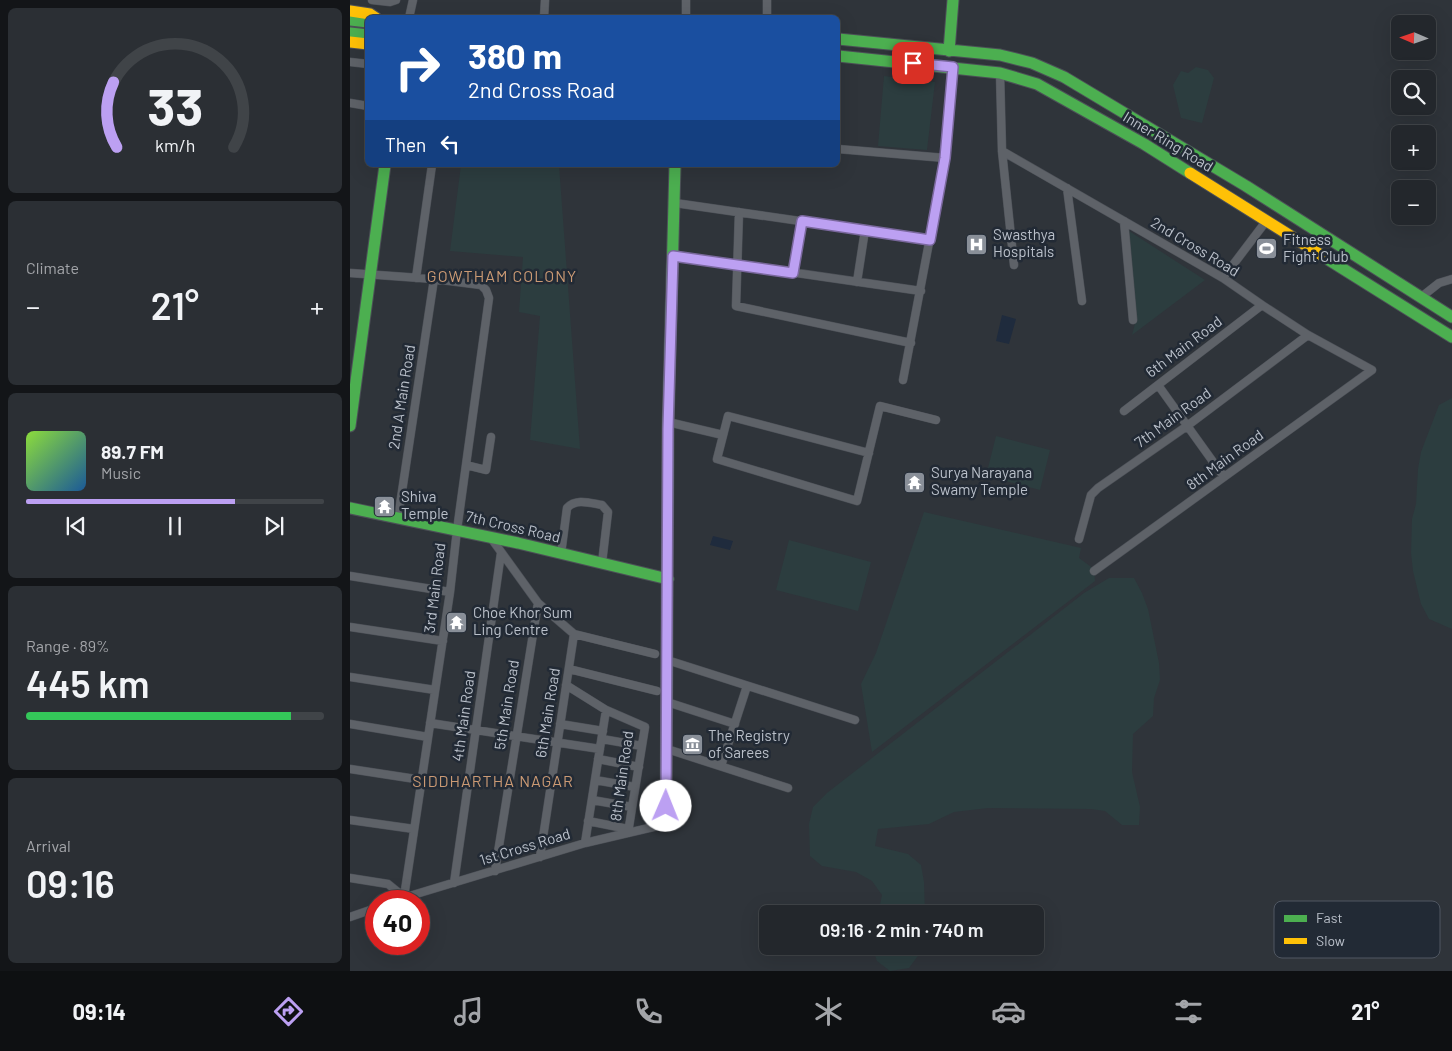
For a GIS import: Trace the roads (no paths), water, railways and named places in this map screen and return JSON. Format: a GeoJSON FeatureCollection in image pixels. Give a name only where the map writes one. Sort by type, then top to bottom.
{"type":"FeatureCollection","features":[{"type":"Feature","properties":{"kind":"main road"},"geometry":{"type":"LineString","coordinates":[[949,51],[953,0]]}},
{"type":"Feature","properties":{"kind":"main road"},"geometry":{"type":"LineString","coordinates":[[350,11],[372,15]]}},
{"type":"Feature","properties":{"kind":"main road"},"geometry":{"type":"LineString","coordinates":[[350,20],[365,22]]}},
{"type":"Feature","properties":{"kind":"main road"},"geometry":{"type":"LineString","coordinates":[[350,32],[365,34]]}},
{"type":"Feature","properties":{"kind":"main road","name":"Inner Ring Road"},"geometry":{"type":"LineString","coordinates":[[840,39],[1000,55],[1032,63],[1064,77],[1230,176],[1452,317]]}},
{"type":"Feature","properties":{"kind":"main road"},"geometry":{"type":"LineString","coordinates":[[350,42],[365,44]]}},
{"type":"Feature","properties":{"kind":"main road","name":"Inner Ring Road"},"geometry":{"type":"LineString","coordinates":[[840,56],[1000,73],[1037,84],[1144,144],[1452,337]]}},
{"type":"Feature","properties":{"kind":"main road"},"geometry":{"type":"LineString","coordinates":[[350,426],[384,167]]}},
{"type":"Feature","properties":{"kind":"main road"},"geometry":{"type":"LineString","coordinates":[[666,824],[668,422],[675,167]]}},
{"type":"Feature","properties":{"kind":"main road","name":"7th Cross Road"},"geometry":{"type":"LineString","coordinates":[[350,508],[456,530],[668,579]]}},
{"type":"Feature","properties":{"kind":"street"},"geometry":{"type":"LineString","coordinates":[[372,0],[390,2],[396,0]]}},
{"type":"Feature","properties":{"kind":"street"},"geometry":{"type":"LineString","coordinates":[[410,15],[412,0]]}},
{"type":"Feature","properties":{"kind":"street"},"geometry":{"type":"LineString","coordinates":[[544,15],[545,0]]}},
{"type":"Feature","properties":{"kind":"street"},"geometry":{"type":"LineString","coordinates":[[686,0],[686,15]]}},
{"type":"Feature","properties":{"kind":"street"},"geometry":{"type":"LineString","coordinates":[[767,15],[768,0]]}},
{"type":"Feature","properties":{"kind":"street"},"geometry":{"type":"LineString","coordinates":[[350,62],[365,64]]}},
{"type":"Feature","properties":{"kind":"street"},"geometry":{"type":"LineString","coordinates":[[903,380],[945,158],[953,67]]}},
{"type":"Feature","properties":{"kind":"street"},"geometry":{"type":"LineString","coordinates":[[1000,73],[1002,151],[1014,265]]}},
{"type":"Feature","properties":{"kind":"street"},"geometry":{"type":"LineString","coordinates":[[350,103],[365,106]]}},
{"type":"Feature","properties":{"kind":"street"},"geometry":{"type":"LineString","coordinates":[[840,149],[945,158]]}},
{"type":"Feature","properties":{"kind":"street","name":"2nd Cross Road"},"geometry":{"type":"LineString","coordinates":[[1002,151],[1223,278],[1308,335],[1372,370]]}},
{"type":"Feature","properties":{"kind":"street"},"geometry":{"type":"LineString","coordinates":[[416,278],[432,167]]}},
{"type":"Feature","properties":{"kind":"street"},"geometry":{"type":"LineString","coordinates":[[1067,188],[1082,301]]}},
{"type":"Feature","properties":{"kind":"street"},"geometry":{"type":"LineString","coordinates":[[675,203],[930,240]]}},
{"type":"Feature","properties":{"kind":"street"},"geometry":{"type":"LineString","coordinates":[[739,212],[736,306],[911,343]]}},
{"type":"Feature","properties":{"kind":"street"},"geometry":{"type":"LineString","coordinates":[[1223,278],[1267,220]]}},
{"type":"Feature","properties":{"kind":"street"},"geometry":{"type":"LineString","coordinates":[[793,273],[802,221]]}},
{"type":"Feature","properties":{"kind":"street"},"geometry":{"type":"LineString","coordinates":[[1124,221],[1133,320]]}},
{"type":"Feature","properties":{"kind":"street"},"geometry":{"type":"LineString","coordinates":[[856,282],[865,230]]}},
{"type":"Feature","properties":{"kind":"street"},"geometry":{"type":"LineString","coordinates":[[673,256],[921,291]]}},
{"type":"Feature","properties":{"kind":"street"},"geometry":{"type":"LineString","coordinates":[[350,273],[434,279]]}},
{"type":"Feature","properties":{"kind":"street"},"geometry":{"type":"LineString","coordinates":[[1420,298],[1438,283],[1452,278]]}},
{"type":"Feature","properties":{"kind":"street","name":"3rd Main Road"},"geometry":{"type":"LineString","coordinates":[[405,890],[450,592],[456,530],[489,298],[486,290],[481,285],[434,279]]}},
{"type":"Feature","properties":{"kind":"street","name":"2nd A Main Road"},"geometry":{"type":"LineString","coordinates":[[398,518],[434,279]]}},
{"type":"Feature","properties":{"kind":"street","name":"6th Main Road"},"geometry":{"type":"LineString","coordinates":[[1124,410],[1262,305]]}},
{"type":"Feature","properties":{"kind":"street","name":"7th Main Road"},"geometry":{"type":"LineString","coordinates":[[1079,539],[1092,494],[1098,488],[1187,426],[1308,335]]}},
{"type":"Feature","properties":{"kind":"street","name":"8th Main Road"},"geometry":{"type":"LineString","coordinates":[[1094,571],[1372,370]]}},
{"type":"Feature","properties":{"kind":"street"},"geometry":{"type":"LineString","coordinates":[[1158,385],[1224,477]]}},
{"type":"Feature","properties":{"kind":"street"},"geometry":{"type":"LineString","coordinates":[[869,453],[728,416],[717,459],[857,502],[869,453],[880,406],[936,420]]}},
{"type":"Feature","properties":{"kind":"street"},"geometry":{"type":"LineString","coordinates":[[668,422],[723,436]]}},
{"type":"Feature","properties":{"kind":"street"},"geometry":{"type":"LineString","coordinates":[[466,465],[486,470],[491,437]]}},
{"type":"Feature","properties":{"kind":"street"},"geometry":{"type":"LineString","coordinates":[[561,554],[567,508],[571,504],[581,502],[602,505],[608,512],[602,563]]}},
{"type":"Feature","properties":{"kind":"street"},"geometry":{"type":"LineString","coordinates":[[491,538],[538,603],[574,634],[655,654]]}},
{"type":"Feature","properties":{"kind":"street","name":"4th Main Road"},"geometry":{"type":"LineString","coordinates":[[454,883],[501,553]]}},
{"type":"Feature","properties":{"kind":"street"},"geometry":{"type":"LineString","coordinates":[[350,576],[450,592]]}},
{"type":"Feature","properties":{"kind":"street","name":"5th Main Road"},"geometry":{"type":"LineString","coordinates":[[495,871],[538,603]]}},
{"type":"Feature","properties":{"kind":"street"},"geometry":{"type":"LineString","coordinates":[[350,627],[443,641]]}},
{"type":"Feature","properties":{"kind":"street","name":"6th Main Road"},"geometry":{"type":"LineString","coordinates":[[540,857],[574,634]]}},
{"type":"Feature","properties":{"kind":"street"},"geometry":{"type":"LineString","coordinates":[[667,660],[855,720]]}},
{"type":"Feature","properties":{"kind":"street"},"geometry":{"type":"LineString","coordinates":[[569,669],[657,691]]}},
{"type":"Feature","properties":{"kind":"street"},"geometry":{"type":"LineString","coordinates":[[350,677],[435,690]]}},
{"type":"Feature","properties":{"kind":"street"},"geometry":{"type":"LineString","coordinates":[[566,685],[606,710],[585,843]]}},
{"type":"Feature","properties":{"kind":"street"},"geometry":{"type":"LineString","coordinates":[[721,766],[747,686]]}},
{"type":"Feature","properties":{"kind":"street"},"geometry":{"type":"LineString","coordinates":[[667,702],[735,724]]}},
{"type":"Feature","properties":{"kind":"street","name":"8th Main Road"},"geometry":{"type":"LineString","coordinates":[[606,710],[645,727],[628,831]]}},
{"type":"Feature","properties":{"kind":"street"},"geometry":{"type":"LineString","coordinates":[[430,723],[600,749]]}},
{"type":"Feature","properties":{"kind":"street"},"geometry":{"type":"LineString","coordinates":[[350,724],[428,737]]}},
{"type":"Feature","properties":{"kind":"street"},"geometry":{"type":"LineString","coordinates":[[560,724],[642,746]]}},
{"type":"Feature","properties":{"kind":"street"},"geometry":{"type":"LineString","coordinates":[[667,749],[788,788]]}},
{"type":"Feature","properties":{"kind":"street"},"geometry":{"type":"LineString","coordinates":[[598,760],[639,767]]}},
{"type":"Feature","properties":{"kind":"street"},"geometry":{"type":"LineString","coordinates":[[350,769],[422,780]]}},
{"type":"Feature","properties":{"kind":"street"},"geometry":{"type":"LineString","coordinates":[[595,780],[635,787]]}},
{"type":"Feature","properties":{"kind":"street"},"geometry":{"type":"LineString","coordinates":[[592,800],[632,807]]}},
{"type":"Feature","properties":{"kind":"street"},"geometry":{"type":"LineString","coordinates":[[350,820],[414,829]]}},
{"type":"Feature","properties":{"kind":"street"},"geometry":{"type":"LineString","coordinates":[[588,821],[628,831]]}},
{"type":"Feature","properties":{"kind":"street","name":"1st Cross Road"},"geometry":{"type":"LineString","coordinates":[[429,890],[628,831],[666,824]]}},
{"type":"Feature","properties":{"kind":"street"},"geometry":{"type":"LineString","coordinates":[[350,878],[388,884],[395,890]]}},
{"type":"Feature","properties":{"kind":"street"},"geometry":{"type":"LineString","coordinates":[[350,917],[365,912]]}},
{"type":"Feature","properties":{"kind":"water"},"geometry":{"type":"Polygon","coordinates":[[[1002,315],[1016,319],[1009,344],[996,341],[1002,315]]]}},
{"type":"Feature","properties":{"kind":"water"},"geometry":{"type":"Polygon","coordinates":[[[713,536],[733,541],[730,550],[710,545],[713,536]]]}},
{"type":"Feature","properties":{"kind":"place","name":"Swasthya Hospitals"},"geometry":{"type":"Point","coordinates":[977,244]}},
{"type":"Feature","properties":{"kind":"place","name":"Fitness Fight Club"},"geometry":{"type":"Point","coordinates":[1267,249]}},
{"type":"Feature","properties":{"kind":"place","name":"Surya Narayana Swamy Temple"},"geometry":{"type":"Point","coordinates":[915,482]}},
{"type":"Feature","properties":{"kind":"place","name":"Shiva Temple"},"geometry":{"type":"Point","coordinates":[385,506]}},
{"type":"Feature","properties":{"kind":"place","name":"Choe Khor Sum Ling Centre"},"geometry":{"type":"Point","coordinates":[457,622]}},
{"type":"Feature","properties":{"kind":"place","name":"The Registry of Sarees"},"geometry":{"type":"Point","coordinates":[692,745]}},
{"type":"Feature","properties":{"kind":"district","name":"GOWTHAM COLONY"},"geometry":{"type":"Point","coordinates":[502,276]}},
{"type":"Feature","properties":{"kind":"district","name":"SIDDHARTHA NAGAR"},"geometry":{"type":"Point","coordinates":[493,781]}}]}
